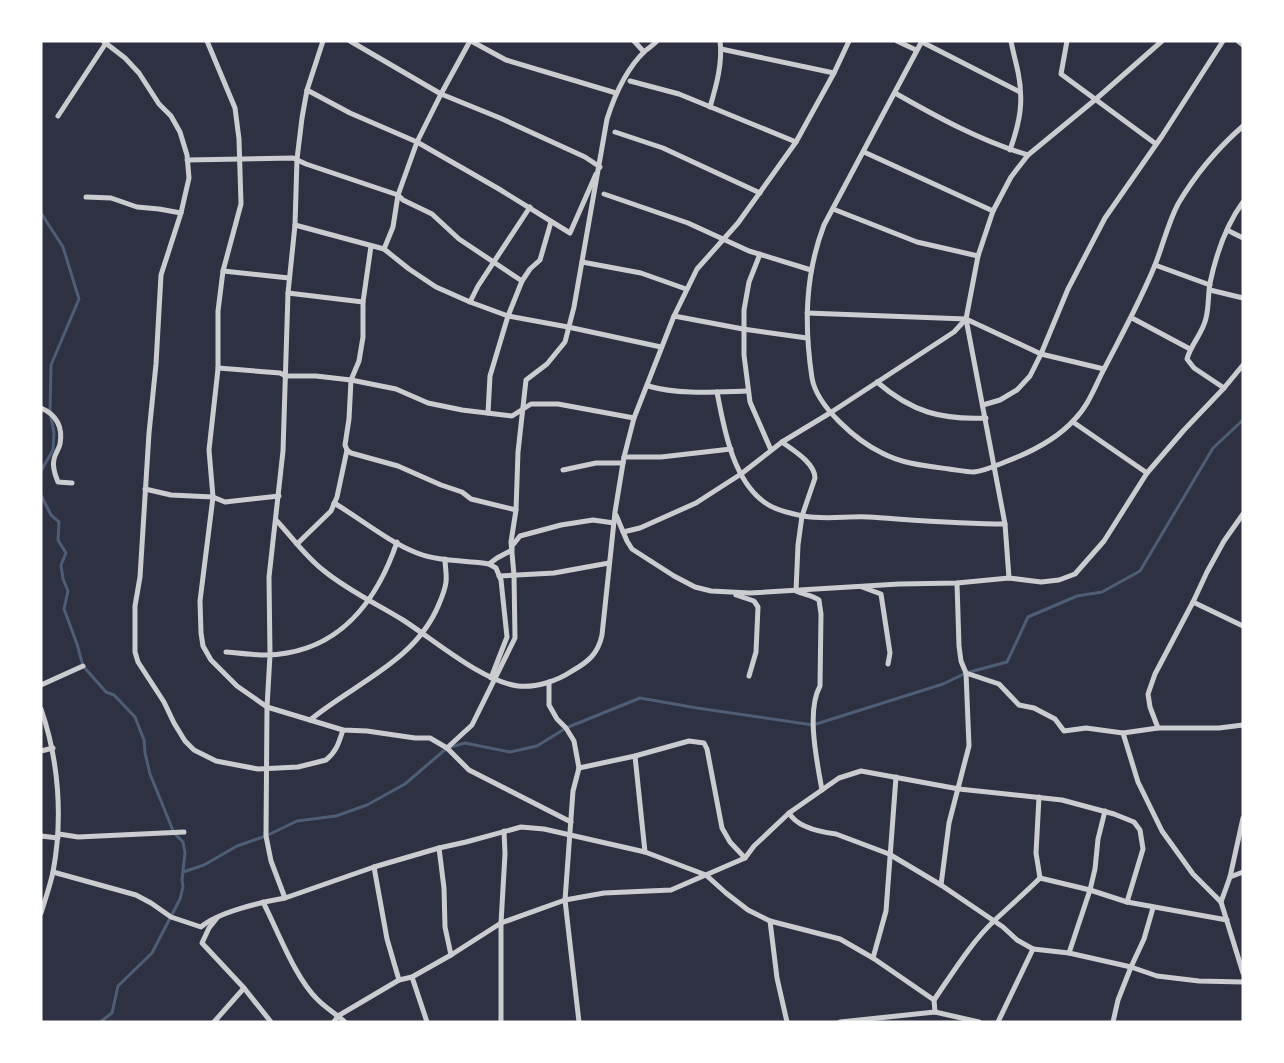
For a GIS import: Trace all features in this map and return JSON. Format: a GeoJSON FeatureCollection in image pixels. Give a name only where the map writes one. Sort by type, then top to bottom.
{"type":"FeatureCollection","features":[{"type":"Feature","properties":{"kind":"street"},"geometry":{"type":"LineString","coordinates":[[206,41],[235,108],[242,204],[223,271],[218,311],[218,368],[209,450],[213,496],[201,585],[201,633],[203,646],[212,660],[237,686],[267,707],[343,730],[430,738],[446,748],[469,770],[571,822]]}},
{"type":"Feature","properties":{"kind":"street"},"geometry":{"type":"LineString","coordinates":[[285,898],[271,861],[266,836],[267,707],[270,655],[269,577],[283,451],[288,293],[295,225],[302,118],[307,90],[323,41]]}},
{"type":"Feature","properties":{"kind":"street"},"geometry":{"type":"LineString","coordinates":[[350,41],[440,94],[500,118],[585,157],[600,167]]}},
{"type":"Feature","properties":{"kind":"street"},"geometry":{"type":"LineString","coordinates":[[384,249],[393,227],[398,195],[417,142],[440,94],[470,41],[506,60],[616,93]]}},
{"type":"Feature","properties":{"kind":"street"},"geometry":{"type":"LineString","coordinates":[[634,41],[644,52]]}},
{"type":"Feature","properties":{"kind":"street"},"geometry":{"type":"LineString","coordinates":[[492,679],[515,638],[514,575],[511,542],[516,510],[518,452],[526,380],[547,364],[565,342],[600,167],[607,119],[616,93],[628,73],[644,52],[657,41]]}},
{"type":"Feature","properties":{"kind":"street"},"geometry":{"type":"LineString","coordinates":[[710,107],[715,92],[721,49],[720,41]]}},
{"type":"Feature","properties":{"kind":"street"},"geometry":{"type":"LineString","coordinates":[[276,520],[308,557],[323,570],[492,679],[518,686],[534,686],[567,675],[593,656],[599,646],[602,635],[615,512],[624,457],[634,418],[674,316],[697,270],[724,240],[796,142],[834,73],[849,41]]}},
{"type":"Feature","properties":{"kind":"street"},"geometry":{"type":"LineString","coordinates":[[897,41],[916,50]]}},
{"type":"Feature","properties":{"kind":"street"},"geometry":{"type":"LineString","coordinates":[[1020,92],[922,41],[824,225],[815,248],[810,270],[807,313],[807,338],[814,384],[830,413],[877,451],[891,458],[914,464],[976,472],[995,466],[1047,442],[1073,422],[1087,405],[1132,318],[1155,265],[1177,206],[1190,184],[1243,126]]}},
{"type":"Feature","properties":{"kind":"street"},"geometry":{"type":"LineString","coordinates":[[1010,150],[1020,118],[1021,101],[1018,73],[1011,41]]}},
{"type":"Feature","properties":{"kind":"street"},"geometry":{"type":"LineString","coordinates":[[1067,41],[1061,74],[1156,144]]}},
{"type":"Feature","properties":{"kind":"street"},"geometry":{"type":"LineString","coordinates":[[1010,578],[1005,524],[966,319],[978,256],[993,211],[1012,177],[1028,155],[1162,41]]}},
{"type":"Feature","properties":{"kind":"street"},"geometry":{"type":"LineString","coordinates":[[983,405],[1000,400],[1017,390],[1030,376],[1042,354],[1068,288],[1105,218],[1223,41]]}},
{"type":"Feature","properties":{"kind":"street"},"geometry":{"type":"LineString","coordinates":[[1238,41],[1243,45]]}},
{"type":"Feature","properties":{"kind":"street"},"geometry":{"type":"LineString","coordinates":[[58,116],[104,42],[125,58],[139,73],[159,104],[171,116],[180,132],[187,160],[188,178],[181,213],[161,275],[140,577],[136,606],[134,652],[138,662],[164,702],[180,734],[194,750],[216,761],[244,767],[267,769],[298,767],[326,760],[335,750],[343,730]]}},
{"type":"Feature","properties":{"kind":"street"},"geometry":{"type":"LineString","coordinates":[[721,49],[834,73]]}},
{"type":"Feature","properties":{"kind":"street"},"geometry":{"type":"LineString","coordinates":[[630,81],[679,94],[796,142]]}},
{"type":"Feature","properties":{"kind":"street"},"geometry":{"type":"LineString","coordinates":[[307,90],[350,113],[417,142],[530,207],[550,222],[570,233],[600,167]]}},
{"type":"Feature","properties":{"kind":"street"},"geometry":{"type":"LineString","coordinates":[[895,92],[962,129],[1010,150],[1028,155]]}},
{"type":"Feature","properties":{"kind":"street"},"geometry":{"type":"LineString","coordinates":[[615,132],[663,148],[760,193]]}},
{"type":"Feature","properties":{"kind":"street"},"geometry":{"type":"LineString","coordinates":[[864,152],[993,211]]}},
{"type":"Feature","properties":{"kind":"street"},"geometry":{"type":"LineString","coordinates":[[187,160],[293,158],[398,195],[403,200],[432,214],[459,239],[522,281]]}},
{"type":"Feature","properties":{"kind":"street"},"geometry":{"type":"LineString","coordinates":[[604,194],[688,224],[760,254],[810,270]]}},
{"type":"Feature","properties":{"kind":"street"},"geometry":{"type":"LineString","coordinates":[[86,198],[111,198],[137,207],[181,213]]}},
{"type":"Feature","properties":{"kind":"street"},"geometry":{"type":"LineString","coordinates":[[1224,388],[1194,368],[1187,359],[1206,318],[1210,287],[1226,230],[1243,202]]}},
{"type":"Feature","properties":{"kind":"street"},"geometry":{"type":"LineString","coordinates":[[470,302],[530,207]]}},
{"type":"Feature","properties":{"kind":"street"},"geometry":{"type":"LineString","coordinates":[[833,209],[917,242],[978,256]]}},
{"type":"Feature","properties":{"kind":"street"},"geometry":{"type":"LineString","coordinates":[[488,413],[490,376],[508,316],[522,281],[530,269],[540,260],[550,222]]}},
{"type":"Feature","properties":{"kind":"street"},"geometry":{"type":"LineString","coordinates":[[295,225],[384,249],[429,283],[470,302],[508,316],[568,327],[661,348]]}},
{"type":"Feature","properties":{"kind":"street"},"geometry":{"type":"LineString","coordinates":[[1226,230],[1243,238]]}},
{"type":"Feature","properties":{"kind":"street"},"geometry":{"type":"LineString","coordinates":[[297,544],[331,511],[334,503],[347,450],[345,445],[349,419],[351,380],[363,336],[363,302],[371,246]]}},
{"type":"Feature","properties":{"kind":"street"},"geometry":{"type":"LineString","coordinates":[[760,254],[750,282],[744,310],[744,355],[750,402],[771,450]]}},
{"type":"Feature","properties":{"kind":"street"},"geometry":{"type":"LineString","coordinates":[[582,262],[641,273],[686,290]]}},
{"type":"Feature","properties":{"kind":"street"},"geometry":{"type":"LineString","coordinates":[[1155,265],[1243,298]]}},
{"type":"Feature","properties":{"kind":"street"},"geometry":{"type":"LineString","coordinates":[[223,271],[289,278]]}},
{"type":"Feature","properties":{"kind":"street"},"geometry":{"type":"LineString","coordinates":[[288,293],[363,302]]}},
{"type":"Feature","properties":{"kind":"street"},"geometry":{"type":"LineString","coordinates":[[807,313],[966,319],[1042,354],[1104,369]]}},
{"type":"Feature","properties":{"kind":"street"},"geometry":{"type":"LineString","coordinates":[[674,316],[743,329],[807,338]]}},
{"type":"Feature","properties":{"kind":"street"},"geometry":{"type":"LineString","coordinates":[[1132,318],[1190,349]]}},
{"type":"Feature","properties":{"kind":"street"},"geometry":{"type":"LineString","coordinates":[[623,532],[640,528],[696,503],[741,474],[782,442],[954,332],[966,319]]}},
{"type":"Feature","properties":{"kind":"street"},"geometry":{"type":"LineString","coordinates":[[615,512],[632,549],[674,576],[711,591],[732,593],[796,591],[861,586],[957,583],[1010,578],[1042,582],[1059,580],[1075,574],[1104,541],[1148,472],[1243,365]]}},
{"type":"Feature","properties":{"kind":"street"},"geometry":{"type":"LineString","coordinates":[[218,368],[280,373],[286,376],[316,376],[351,380],[396,389],[428,403],[512,416],[531,404],[558,404],[634,418]]}},
{"type":"Feature","properties":{"kind":"street"},"geometry":{"type":"LineString","coordinates":[[877,382],[904,402],[930,414],[959,418],[986,418]]}},
{"type":"Feature","properties":{"kind":"street"},"geometry":{"type":"LineString","coordinates":[[648,386],[661,390],[748,391]]}},
{"type":"Feature","properties":{"kind":"street"},"geometry":{"type":"LineString","coordinates":[[717,392],[724,430],[741,474],[748,486],[770,506],[802,516],[866,517],[1005,524]]}},
{"type":"Feature","properties":{"kind":"street"},"geometry":{"type":"LineString","coordinates":[[41,408],[50,412],[56,418],[60,430],[60,444],[54,457],[55,476],[58,482],[72,483]]}},
{"type":"Feature","properties":{"kind":"street"},"geometry":{"type":"LineString","coordinates":[[1073,422],[1148,472]]}},
{"type":"Feature","properties":{"kind":"street"},"geometry":{"type":"LineString","coordinates":[[782,442],[800,456],[815,473],[802,516],[798,544],[796,591]]}},
{"type":"Feature","properties":{"kind":"street"},"geometry":{"type":"LineString","coordinates":[[624,457],[661,457],[731,449]]}},
{"type":"Feature","properties":{"kind":"street"},"geometry":{"type":"LineString","coordinates":[[347,450],[351,453],[398,466],[440,485],[462,492],[471,499],[516,510]]}},
{"type":"Feature","properties":{"kind":"street"},"geometry":{"type":"LineString","coordinates":[[563,470],[596,463],[623,463]]}},
{"type":"Feature","properties":{"kind":"street"},"geometry":{"type":"LineString","coordinates":[[145,489],[171,494],[213,496],[225,502],[278,496]]}},
{"type":"Feature","properties":{"kind":"street"},"geometry":{"type":"LineString","coordinates":[[334,503],[417,553],[444,559],[489,564],[496,568],[499,576],[507,637],[492,679],[472,725],[446,748]]}},
{"type":"Feature","properties":{"kind":"street"},"geometry":{"type":"LineString","coordinates":[[1158,728],[1150,707],[1148,694],[1150,685],[1207,572],[1224,541],[1243,514]]}},
{"type":"Feature","properties":{"kind":"street"},"geometry":{"type":"LineString","coordinates":[[489,564],[512,550],[512,546],[520,536],[561,525],[593,520],[614,523]]}},
{"type":"Feature","properties":{"kind":"street"},"geometry":{"type":"LineString","coordinates":[[226,652],[259,656],[287,654],[320,643],[342,630],[369,600],[388,568],[397,542]]}},
{"type":"Feature","properties":{"kind":"street"},"geometry":{"type":"LineString","coordinates":[[310,720],[374,677],[407,650],[423,633],[444,594],[446,582],[444,559]]}},
{"type":"Feature","properties":{"kind":"street"},"geometry":{"type":"LineString","coordinates":[[499,576],[554,573],[609,563]]}},
{"type":"Feature","properties":{"kind":"street"},"geometry":{"type":"LineString","coordinates":[[941,885],[950,823],[969,746],[966,673],[961,661],[957,583]]}},
{"type":"Feature","properties":{"kind":"street"},"geometry":{"type":"LineString","coordinates":[[861,586],[881,594],[890,653],[888,664]]}},
{"type":"Feature","properties":{"kind":"street"},"geometry":{"type":"LineString","coordinates":[[796,591],[819,600],[821,614],[820,686],[817,692],[813,725],[822,790]]}},
{"type":"Feature","properties":{"kind":"street"},"geometry":{"type":"LineString","coordinates":[[732,593],[754,601],[758,607],[756,652],[749,676]]}},
{"type":"Feature","properties":{"kind":"street"},"geometry":{"type":"LineString","coordinates":[[1193,602],[1243,626]]}},
{"type":"Feature","properties":{"kind":"street"},"geometry":{"type":"LineString","coordinates":[[41,685],[83,666]]}},
{"type":"Feature","properties":{"kind":"street"},"geometry":{"type":"LineString","coordinates":[[966,673],[999,684],[1020,705],[1034,708],[1055,719],[1064,732],[1086,728],[1123,733],[1158,728],[1219,728],[1243,725]]}},
{"type":"Feature","properties":{"kind":"street"},"geometry":{"type":"LineString","coordinates":[[549,682],[550,705],[556,719],[566,728],[574,741],[579,768],[573,791],[565,900],[579,1022]]}},
{"type":"Feature","properties":{"kind":"street"},"geometry":{"type":"LineString","coordinates":[[41,710],[52,748],[56,771],[58,836],[53,872],[41,913]]}},
{"type":"Feature","properties":{"kind":"street"},"geometry":{"type":"LineString","coordinates":[[1123,733],[1138,782],[1162,831],[1193,874],[1221,902],[1243,973]]}},
{"type":"Feature","properties":{"kind":"street"},"geometry":{"type":"LineString","coordinates":[[579,768],[635,756],[689,741],[704,743],[707,749],[722,828],[730,842],[746,858]]}},
{"type":"Feature","properties":{"kind":"street"},"geometry":{"type":"LineString","coordinates":[[41,751],[52,748]]}},
{"type":"Feature","properties":{"kind":"street"},"geometry":{"type":"LineString","coordinates":[[635,756],[645,852]]}},
{"type":"Feature","properties":{"kind":"street"},"geometry":{"type":"LineString","coordinates":[[334,1022],[338,1016],[399,980],[412,978],[501,923],[565,900],[604,893],[671,890],[746,858],[754,846],[789,813],[838,778],[861,771],[959,789],[1062,800],[1105,811],[1134,822],[1140,830],[1144,849],[1127,902]]}},
{"type":"Feature","properties":{"kind":"street"},"geometry":{"type":"LineString","coordinates":[[874,958],[886,911],[896,777]]}},
{"type":"Feature","properties":{"kind":"street"},"geometry":{"type":"LineString","coordinates":[[1039,797],[1036,853],[1040,878]]}},
{"type":"Feature","properties":{"kind":"street"},"geometry":{"type":"LineString","coordinates":[[1069,953],[1090,890],[1095,869],[1098,839],[1105,811]]}},
{"type":"Feature","properties":{"kind":"street"},"geometry":{"type":"LineString","coordinates":[[789,813],[796,822],[836,834],[889,854],[941,885],[994,920],[1017,940],[1033,949],[1069,953],[1165,977],[1199,981],[1243,982]]}},
{"type":"Feature","properties":{"kind":"street"},"geometry":{"type":"LineString","coordinates":[[1221,902],[1230,877],[1243,818]]}},
{"type":"Feature","properties":{"kind":"street"},"geometry":{"type":"LineString","coordinates":[[53,872],[136,895],[171,917],[190,925],[201,927],[208,920],[263,902],[285,898],[374,867],[521,827],[569,834],[645,852],[706,874],[748,910],[770,921],[840,939],[874,958],[934,1000]]}},
{"type":"Feature","properties":{"kind":"street"},"geometry":{"type":"LineString","coordinates":[[500,1022],[504,831]]}},
{"type":"Feature","properties":{"kind":"street"},"geometry":{"type":"LineString","coordinates":[[41,836],[78,837],[184,832]]}},
{"type":"Feature","properties":{"kind":"street"},"geometry":{"type":"LineString","coordinates":[[439,848],[444,888],[445,927],[451,955]]}},
{"type":"Feature","properties":{"kind":"street"},"geometry":{"type":"LineString","coordinates":[[374,867],[387,939],[399,980]]}},
{"type":"Feature","properties":{"kind":"street"},"geometry":{"type":"LineString","coordinates":[[1230,877],[1243,872]]}},
{"type":"Feature","properties":{"kind":"street"},"geometry":{"type":"LineString","coordinates":[[1040,878],[1153,908],[1227,920]]}},
{"type":"Feature","properties":{"kind":"street"},"geometry":{"type":"LineString","coordinates":[[934,1012],[934,1000],[961,960],[994,920],[1012,906],[1040,878]]}},
{"type":"Feature","properties":{"kind":"street"},"geometry":{"type":"LineString","coordinates":[[263,902],[307,986],[317,1000],[345,1022]]}},
{"type":"Feature","properties":{"kind":"street"},"geometry":{"type":"LineString","coordinates":[[1113,1022],[1118,1000],[1144,940],[1153,908]]}},
{"type":"Feature","properties":{"kind":"street"},"geometry":{"type":"LineString","coordinates":[[218,917],[209,928],[202,943],[244,988],[271,1022]]}},
{"type":"Feature","properties":{"kind":"street"},"geometry":{"type":"LineString","coordinates":[[770,921],[777,978],[787,1022]]}},
{"type":"Feature","properties":{"kind":"street"},"geometry":{"type":"LineString","coordinates":[[998,1022],[1033,949]]}},
{"type":"Feature","properties":{"kind":"street"},"geometry":{"type":"LineString","coordinates":[[412,978],[427,1022]]}},
{"type":"Feature","properties":{"kind":"street"},"geometry":{"type":"LineString","coordinates":[[214,1022],[244,988]]}},
{"type":"Feature","properties":{"kind":"street"},"geometry":{"type":"LineString","coordinates":[[840,1022],[934,1012],[979,1022]]}},
{"type":"Feature","properties":{"kind":"street"},"geometry":{"type":"LineString","coordinates":[[915,1015],[916,1022]]}},
{"type":"Feature","properties":{"kind":"waterway"},"geometry":{"type":"LineString","coordinates":[[41,213],[63,247],[79,299],[51,365],[50,412],[54,433],[53,450],[41,471]]}},
{"type":"Feature","properties":{"kind":"waterway"},"geometry":{"type":"LineString","coordinates":[[183,872],[204,865],[237,846],[266,836],[297,821],[336,816],[367,805],[405,784],[447,748],[465,743],[510,752],[537,746],[566,728],[640,698],[813,725],[943,684],[966,673],[1007,662],[1028,617],[1077,596],[1102,592],[1140,571],[1213,448],[1243,420]]}},
{"type":"Feature","properties":{"kind":"waterway"},"geometry":{"type":"LineString","coordinates":[[41,495],[51,515],[59,522],[58,540],[66,553],[61,565],[63,579],[68,591],[64,609],[83,666],[106,692],[114,695],[135,717],[144,740],[150,774],[174,833],[183,842],[185,853],[183,887],[180,899],[152,953],[118,986],[112,1013],[100,1022]]}}]}
